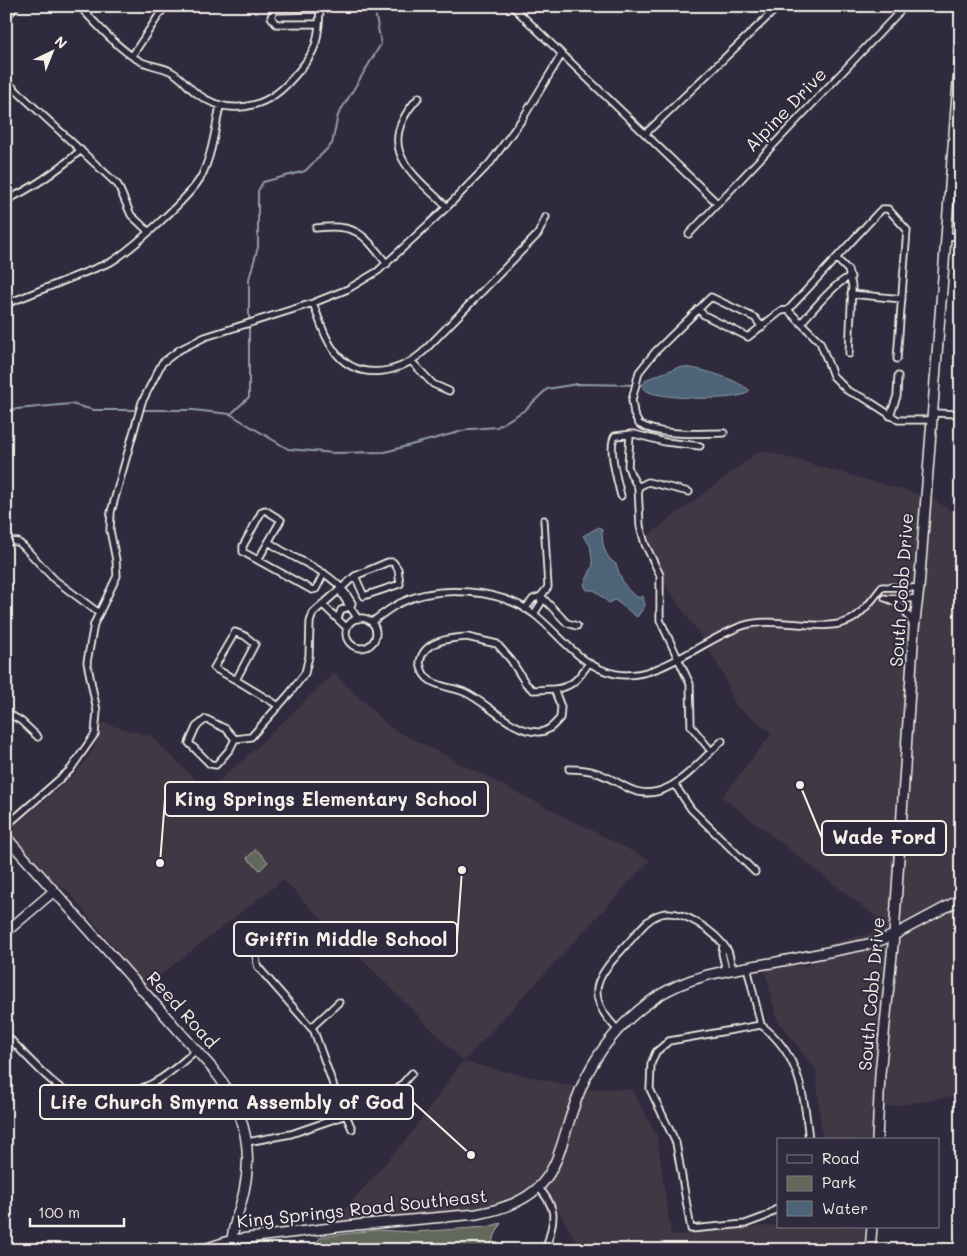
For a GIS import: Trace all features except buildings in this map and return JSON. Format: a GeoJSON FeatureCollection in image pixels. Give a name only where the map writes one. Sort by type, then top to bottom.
{"type":"FeatureCollection","features":[{"type":"Feature","properties":{"kind":"street"},"geometry":{"type":"LineString","coordinates":[[6,18],[16,6]]}},
{"type":"Feature","properties":{"kind":"street"},"geometry":{"type":"LineString","coordinates":[[79,6],[132,56],[144,63],[170,71],[198,94],[220,106],[253,106],[264,102],[282,90],[312,56],[319,24],[320,8],[274,10],[270,17],[276,24],[319,24]]}},
{"type":"Feature","properties":{"kind":"street"},"geometry":{"type":"LineString","coordinates":[[132,56],[165,6]]}},
{"type":"Feature","properties":{"kind":"street"},"geometry":{"type":"LineString","coordinates":[[512,6],[718,204]]}},
{"type":"Feature","properties":{"kind":"street"},"geometry":{"type":"LineString","coordinates":[[645,134],[779,6]]}},
{"type":"Feature","properties":{"kind":"street","name":"Alpine Drive"},"geometry":{"type":"LineString","coordinates":[[689,234],[906,6]]}},
{"type":"Feature","properties":{"kind":"street"},"geometry":{"type":"LineString","coordinates":[[932,6],[961,8]]}},
{"type":"Feature","properties":{"kind":"street","name":"South Cobb Drive"},"geometry":{"type":"LineString","coordinates":[[877,1138],[880,1074],[894,935],[914,629],[919,588],[961,44]]}},
{"type":"Feature","properties":{"kind":"street"},"geometry":{"type":"LineString","coordinates":[[6,826],[70,770],[93,738],[98,716],[87,662],[92,634],[99,613],[117,576],[110,520],[134,425],[142,402],[157,371],[170,356],[205,337],[314,303],[360,283],[387,264],[447,207],[502,149],[562,54]]}},
{"type":"Feature","properties":{"kind":"street"},"geometry":{"type":"LineString","coordinates":[[6,81],[118,185],[131,215],[149,232]]}},
{"type":"Feature","properties":{"kind":"street"},"geometry":{"type":"LineString","coordinates":[[419,97],[404,118],[398,141],[400,155],[406,167],[447,207]]}},
{"type":"Feature","properties":{"kind":"street"},"geometry":{"type":"LineString","coordinates":[[6,304],[111,262],[127,252],[149,232],[200,179],[210,153],[220,106]]}},
{"type":"Feature","properties":{"kind":"street"},"geometry":{"type":"LineString","coordinates":[[6,200],[20,194],[62,167],[81,150]]}},
{"type":"Feature","properties":{"kind":"street"},"geometry":{"type":"LineString","coordinates":[[698,309],[704,315],[736,329],[746,336],[750,336],[781,311],[788,310],[876,215],[882,209],[888,209],[907,230],[897,359]]}},
{"type":"Feature","properties":{"kind":"street"},"geometry":{"type":"LineString","coordinates":[[314,303],[329,343],[338,356],[362,370],[377,372],[397,370],[412,362],[538,234],[546,217]]}},
{"type":"Feature","properties":{"kind":"street"},"geometry":{"type":"LineString","coordinates":[[316,228],[339,226],[355,230],[387,264]]}},
{"type":"Feature","properties":{"kind":"street"},"geometry":{"type":"LineString","coordinates":[[946,236],[961,237]]}},
{"type":"Feature","properties":{"kind":"street"},"geometry":{"type":"LineString","coordinates":[[836,258],[848,270],[851,276],[849,354]]}},
{"type":"Feature","properties":{"kind":"street"},"geometry":{"type":"LineString","coordinates":[[801,323],[832,292],[836,284],[851,276]]}},
{"type":"Feature","properties":{"kind":"street"},"geometry":{"type":"LineString","coordinates":[[851,294],[902,299]]}},
{"type":"Feature","properties":{"kind":"street"},"geometry":{"type":"LineString","coordinates":[[724,433],[656,430],[639,424],[634,414],[632,400],[635,385],[645,363],[711,297],[755,318],[762,327]]}},
{"type":"Feature","properties":{"kind":"street"},"geometry":{"type":"LineString","coordinates":[[788,310],[820,342],[833,376],[839,384],[890,416],[903,421],[961,414]]}},
{"type":"Feature","properties":{"kind":"street"},"geometry":{"type":"LineString","coordinates":[[412,362],[433,384],[449,390]]}},
{"type":"Feature","properties":{"kind":"street"},"geometry":{"type":"LineString","coordinates":[[890,416],[897,396],[898,376]]}},
{"type":"Feature","properties":{"kind":"street"},"geometry":{"type":"LineString","coordinates":[[630,434],[628,466],[630,475],[638,487],[640,526],[645,544],[660,575],[660,620],[690,684],[691,726],[711,751]]}},
{"type":"Feature","properties":{"kind":"street"},"geometry":{"type":"LineString","coordinates":[[621,496],[615,472],[612,442],[617,435],[630,434],[665,442],[700,446]]}},
{"type":"Feature","properties":{"kind":"street"},"geometry":{"type":"LineString","coordinates":[[638,487],[648,482],[689,492]]}},
{"type":"Feature","properties":{"kind":"street"},"geometry":{"type":"LineString","coordinates":[[258,560],[281,520],[270,511],[263,510],[241,549],[258,560],[312,590],[316,589],[324,573]]}},
{"type":"Feature","properties":{"kind":"street"},"geometry":{"type":"LineString","coordinates":[[525,609],[533,599],[541,596],[548,587],[544,520]]}},
{"type":"Feature","properties":{"kind":"street"},"geometry":{"type":"LineString","coordinates":[[6,541],[18,542],[55,580],[99,613]]}},
{"type":"Feature","properties":{"kind":"street"},"geometry":{"type":"LineString","coordinates":[[268,542],[324,573],[341,588],[342,595],[358,618]]}},
{"type":"Feature","properties":{"kind":"street"},"geometry":{"type":"LineString","coordinates":[[235,739],[251,737],[305,673],[309,656],[310,622],[313,613],[322,604],[355,576],[391,562],[396,566],[401,582],[398,585],[367,597],[363,594],[355,576]]}},
{"type":"Feature","properties":{"kind":"street"},"geometry":{"type":"LineString","coordinates":[[372,622],[401,602],[414,598],[443,593],[499,596],[534,614],[573,652],[589,663],[617,674],[638,673],[651,670],[735,628],[750,623],[780,621],[822,625],[842,623],[853,618],[882,588],[890,586],[919,588]]}},
{"type":"Feature","properties":{"kind":"street"},"geometry":{"type":"LineString","coordinates":[[877,594],[894,601],[904,608],[914,629]]}},
{"type":"Feature","properties":{"kind":"street"},"geometry":{"type":"LineString","coordinates":[[534,614],[541,603],[541,596]]}},
{"type":"Feature","properties":{"kind":"street"},"geometry":{"type":"LineString","coordinates":[[541,596],[567,623],[577,626]]}},
{"type":"Feature","properties":{"kind":"street"},"geometry":{"type":"LineString","coordinates":[[884,598],[918,599]]}},
{"type":"Feature","properties":{"kind":"street"},"geometry":{"type":"LineString","coordinates":[[322,604],[347,628],[349,641],[355,646],[366,647],[376,638],[372,622],[367,619],[358,618],[347,628]]}},
{"type":"Feature","properties":{"kind":"street"},"geometry":{"type":"LineString","coordinates":[[338,618],[341,610],[351,606]]}},
{"type":"Feature","properties":{"kind":"street"},"geometry":{"type":"LineString","coordinates":[[236,680],[255,644],[245,636],[235,632],[214,668],[279,706]]}},
{"type":"Feature","properties":{"kind":"street"},"geometry":{"type":"LineString","coordinates":[[554,689],[561,707],[560,718],[552,728],[540,732],[528,730],[512,723],[464,692],[431,681],[422,670],[420,658],[430,646],[449,639],[467,637],[487,640],[496,644],[511,660],[526,684],[534,690],[566,688],[579,679],[589,663]]}},
{"type":"Feature","properties":{"kind":"street"},"geometry":{"type":"LineString","coordinates":[[6,712],[21,721],[38,738]]}},
{"type":"Feature","properties":{"kind":"street"},"geometry":{"type":"LineString","coordinates":[[206,719],[233,734],[235,739],[221,761],[213,765],[192,748],[189,740],[196,727],[206,719]]}},
{"type":"Feature","properties":{"kind":"street"},"geometry":{"type":"LineString","coordinates":[[569,769],[593,770],[641,793],[658,792],[675,785],[722,741]]}},
{"type":"Feature","properties":{"kind":"street"},"geometry":{"type":"LineString","coordinates":[[675,785],[691,809],[754,872]]}},
{"type":"Feature","properties":{"kind":"street","name":"Reed Road"},"geometry":{"type":"LineString","coordinates":[[6,837],[196,1050],[221,1079],[233,1098],[242,1120],[247,1142],[246,1178],[232,1240]]}},
{"type":"Feature","properties":{"kind":"street"},"geometry":{"type":"LineString","coordinates":[[6,932],[54,891]]}},
{"type":"Feature","properties":{"kind":"street","name":"King Springs Road Southeast"},"geometry":{"type":"LineString","coordinates":[[201,1250],[232,1240],[356,1225],[477,1214],[516,1204],[539,1188],[548,1177],[558,1158],[586,1076],[602,1049],[618,1030],[644,1006],[666,991],[691,980],[747,967],[874,943],[894,935],[961,899]]}},
{"type":"Feature","properties":{"kind":"street"},"geometry":{"type":"LineString","coordinates":[[618,1030],[603,1014],[598,1004],[596,993],[598,981],[606,966],[647,923],[661,914],[677,914],[712,933],[728,951],[729,971]]}},
{"type":"Feature","properties":{"kind":"street"},"geometry":{"type":"LineString","coordinates":[[272,935],[258,950],[255,960],[270,983],[312,1028],[320,1042],[345,1116],[352,1129]]}},
{"type":"Feature","properties":{"kind":"street"},"geometry":{"type":"LineString","coordinates":[[747,967],[761,1025],[782,1044],[796,1068],[804,1099],[809,1138]]}},
{"type":"Feature","properties":{"kind":"street"},"geometry":{"type":"LineString","coordinates":[[312,1028],[339,1002]]}},
{"type":"Feature","properties":{"kind":"street"},"geometry":{"type":"LineString","coordinates":[[761,1025],[669,1041],[656,1052],[651,1064],[650,1089],[676,1143],[691,1229],[745,1224],[764,1217],[777,1209]]}},
{"type":"Feature","properties":{"kind":"street"},"geometry":{"type":"LineString","coordinates":[[6,1035],[66,1092],[79,1098],[90,1099],[114,1096],[157,1081],[196,1050]]}},
{"type":"Feature","properties":{"kind":"street"},"geometry":{"type":"LineString","coordinates":[[247,1142],[291,1134],[387,1101],[412,1072]]}},
{"type":"Feature","properties":{"kind":"street"},"geometry":{"type":"LineString","coordinates":[[539,1188],[549,1200],[554,1214],[553,1227],[546,1250]]}},
{"type":"Feature","properties":{"kind":"street"},"geometry":{"type":"LineString","coordinates":[[870,1250],[872,1228]]}},
{"type":"Feature","properties":{"kind":"shaded area"},"geometry":{"type":"Polygon","coordinates":[[[761,450],[932,498],[961,517],[961,1095],[881,1108],[878,1138],[822,1138],[816,1070],[777,1020],[763,963],[807,966],[830,944],[871,933],[881,921],[722,797],[772,733],[736,706],[722,672],[700,635],[657,573],[647,536],[761,450]]]}},
{"type":"Feature","properties":{"kind":"shaded area"},"geometry":{"type":"Polygon","coordinates":[[[334,673],[391,728],[650,860],[463,1062],[586,1089],[632,1089],[657,1136],[671,1235],[777,1225],[777,1228],[870,1228],[867,1250],[581,1250],[540,1179],[526,1192],[504,1202],[457,1214],[330,1226],[409,1136],[463,1061],[283,880],[146,986],[68,891],[52,880],[10,832],[12,828],[73,776],[93,750],[103,723],[150,736],[207,790],[243,760],[334,673]]]}},
{"type":"Feature","properties":{"kind":"green space"},"geometry":{"type":"Polygon","coordinates":[[[256,849],[268,862],[260,870],[247,858],[256,849]]]}},
{"type":"Feature","properties":{"kind":"green space"},"geometry":{"type":"Polygon","coordinates":[[[501,1223],[488,1250],[309,1250],[321,1237],[376,1230],[414,1232],[487,1227],[501,1223]]]}},
{"type":"Feature","properties":{"kind":"water"},"geometry":{"type":"Polygon","coordinates":[[[679,367],[716,374],[734,381],[749,390],[742,395],[731,397],[699,398],[654,394],[646,391],[642,385],[647,379],[679,367]]]}},
{"type":"Feature","properties":{"kind":"water"},"geometry":{"type":"Polygon","coordinates":[[[599,527],[602,530],[606,554],[616,564],[624,583],[634,595],[639,598],[643,596],[645,606],[637,617],[615,600],[609,603],[594,590],[587,590],[584,585],[593,565],[590,545],[583,536],[599,527]]]}},
{"type":"Feature","properties":{"kind":"waterway"},"geometry":{"type":"LineString","coordinates":[[231,414],[249,397],[249,279],[258,247],[258,191],[263,182],[305,171],[332,144],[338,115],[381,44],[374,6]]}},
{"type":"Feature","properties":{"kind":"waterway"},"geometry":{"type":"LineString","coordinates":[[6,410],[71,404],[94,410],[193,410],[230,414],[288,449],[334,453],[385,452],[470,429],[497,427],[525,410],[547,389],[577,384],[642,385]]}},
{"type":"Feature","properties":{"kind":"place","name":"Wade Ford"},"geometry":{"type":"Point","coordinates":[800,785]}},
{"type":"Feature","properties":{"kind":"place","name":"King Springs Elementary School"},"geometry":{"type":"Point","coordinates":[160,863]}},
{"type":"Feature","properties":{"kind":"place","name":"Griffin Middle School"},"geometry":{"type":"Point","coordinates":[462,870]}},
{"type":"Feature","properties":{"kind":"place","name":"Life Church Smyrna Assembly of God"},"geometry":{"type":"Point","coordinates":[471,1155]}}]}
